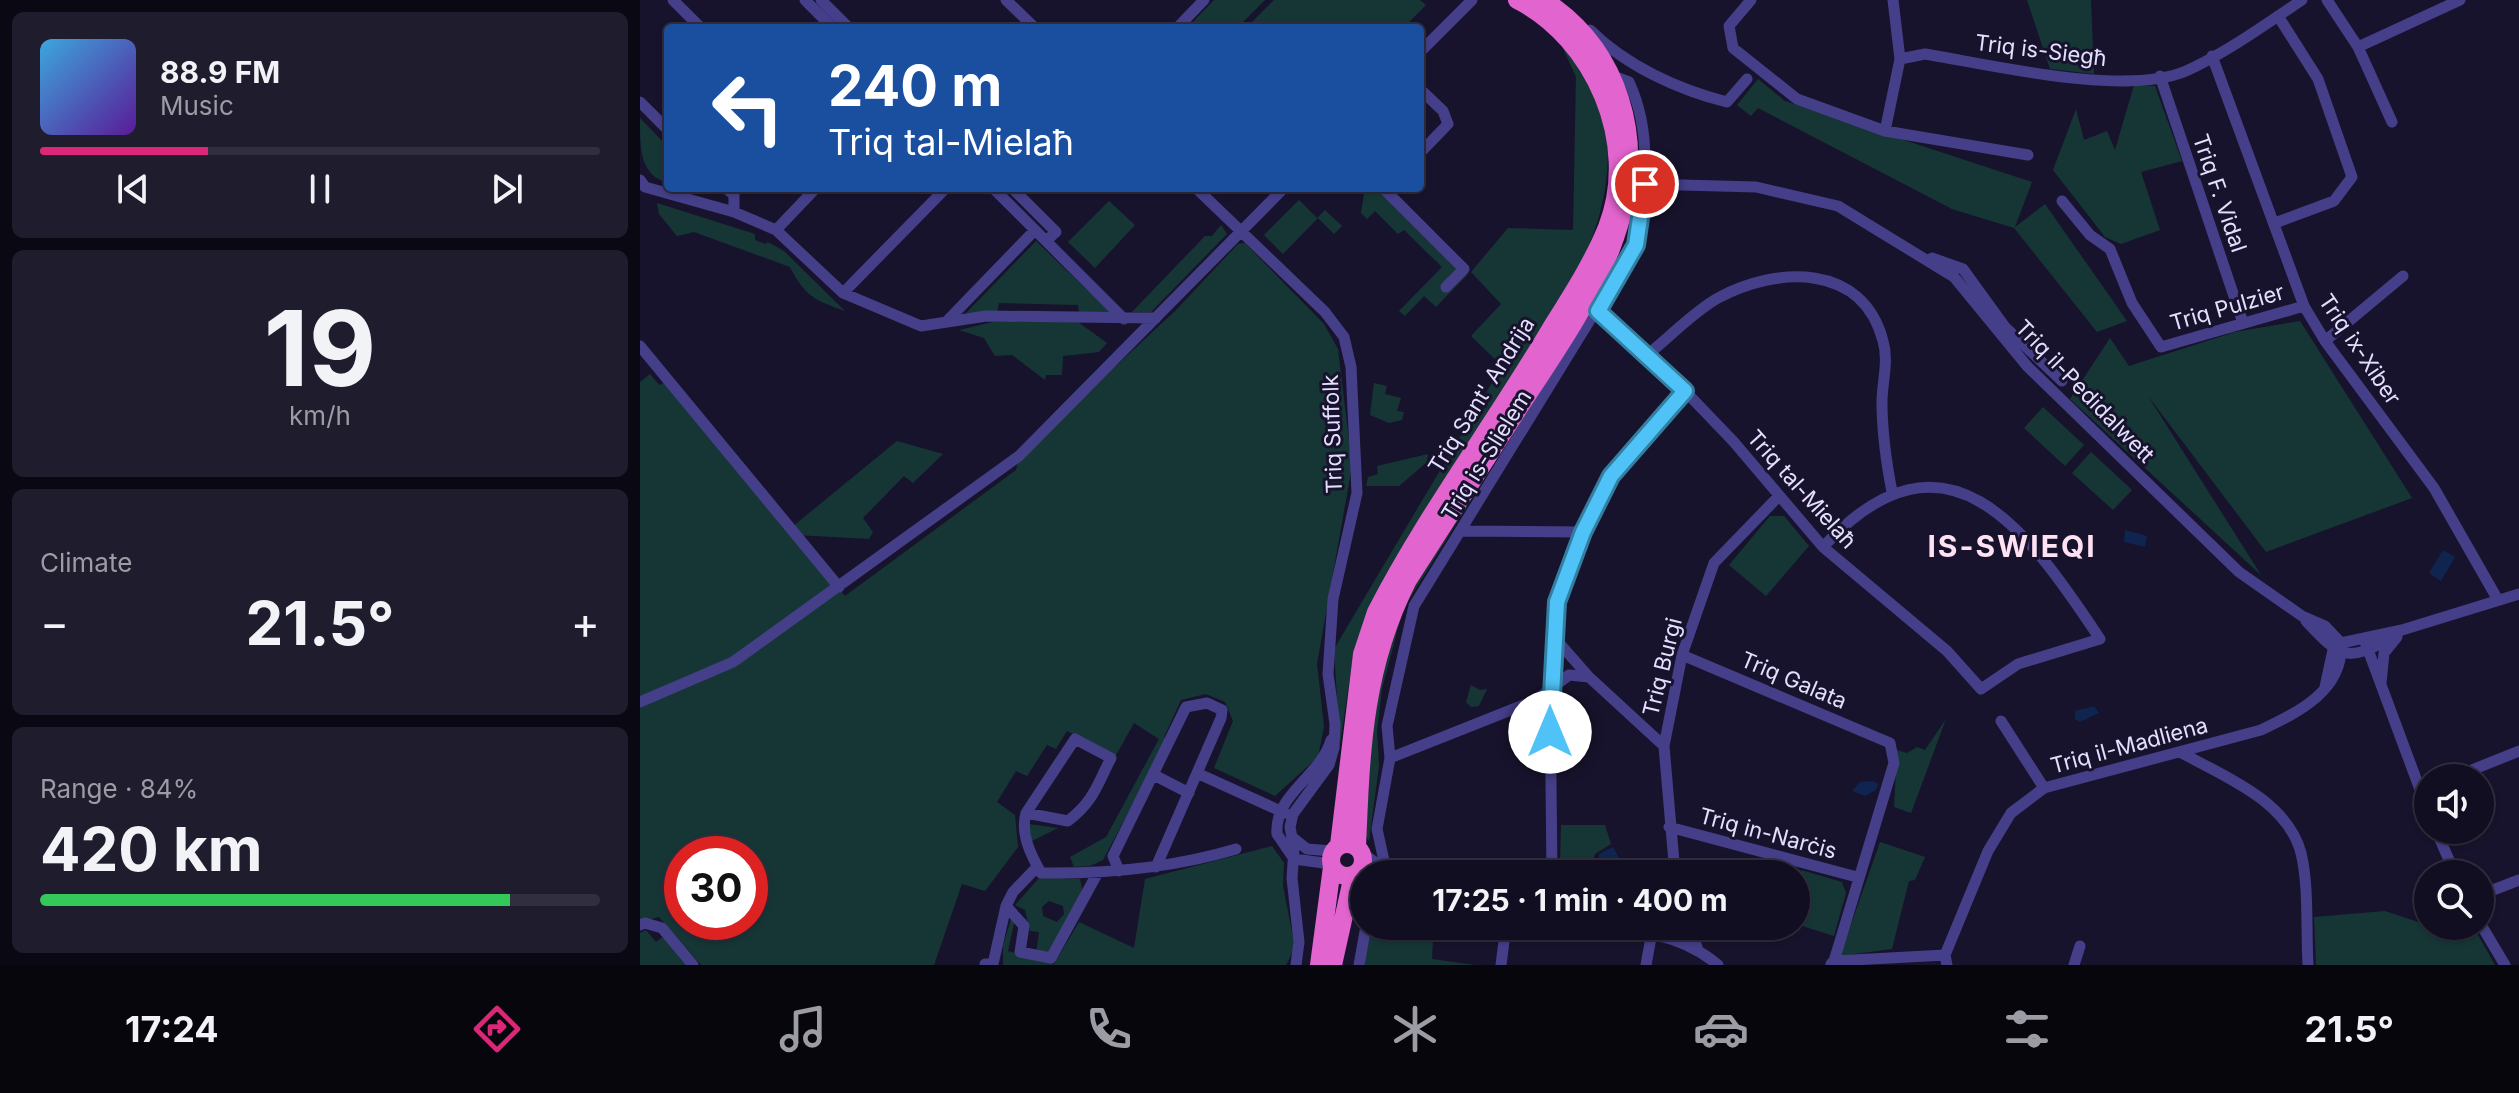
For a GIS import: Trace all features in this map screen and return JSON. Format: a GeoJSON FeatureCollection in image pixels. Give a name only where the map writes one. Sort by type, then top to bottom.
{"type":"FeatureCollection","features":[{"type":"Feature","properties":{"kind":"highway","name":"Triq Sant' Andrija"},"geometry":{"type":"LineString","coordinates":[[1342,854],[1362,654],[1376,612],[1518,385],[1608,225],[1617,179],[1615,126],[1582,56],[1565,33],[1517,0]]}},
{"type":"Feature","properties":{"kind":"highway","name":"Triq Sant' Andrija"},"geometry":{"type":"LineString","coordinates":[[1319,965],[1376,658],[1388,619],[1408,580],[1593,289],[1619,232],[1631,182],[1629,126],[1621,79],[1600,52],[1551,4]]}},
{"type":"Feature","properties":{"kind":"highway","name":"Triq Sant' Andrija"},"geometry":{"type":"LineString","coordinates":[[1342,854],[1353,860]]}},
{"type":"Feature","properties":{"kind":"highway"},"geometry":{"type":"LineString","coordinates":[[1342,854],[1341,875],[1350,874]]}},
{"type":"Feature","properties":{"kind":"highway","name":"Triq Sant' Andrija"},"geometry":{"type":"LineString","coordinates":[[1333,965],[1350,895]]}},
{"type":"Feature","properties":{"kind":"street"},"geometry":{"type":"LineString","coordinates":[[673,0],[697,24]]}},
{"type":"Feature","properties":{"kind":"street"},"geometry":{"type":"LineString","coordinates":[[805,0],[829,24]]}},
{"type":"Feature","properties":{"kind":"street"},"geometry":{"type":"LineString","coordinates":[[821,0],[845,24]]}},
{"type":"Feature","properties":{"kind":"street"},"geometry":{"type":"LineString","coordinates":[[1006,0],[1031,24]]}},
{"type":"Feature","properties":{"kind":"street"},"geometry":{"type":"LineString","coordinates":[[1181,24],[1204,0]]}},
{"type":"Feature","properties":{"kind":"street"},"geometry":{"type":"LineString","coordinates":[[1424,48],[1472,0]]}},
{"type":"Feature","properties":{"kind":"street"},"geometry":{"type":"LineString","coordinates":[[1751,0],[1729,26],[1733,48],[1797,99],[1885,131],[2028,155]]}},
{"type":"Feature","properties":{"kind":"street"},"geometry":{"type":"LineString","coordinates":[[1885,131],[1900,59],[1893,0]]}},
{"type":"Feature","properties":{"kind":"street","name":"Triq is-Siegħ"},"geometry":{"type":"LineString","coordinates":[[1900,59],[1925,54],[2096,81],[2160,76],[2185,71],[2302,0]]}},
{"type":"Feature","properties":{"kind":"street"},"geometry":{"type":"LineString","coordinates":[[2327,0],[2358,47],[2392,122]]}},
{"type":"Feature","properties":{"kind":"street"},"geometry":{"type":"LineString","coordinates":[[2358,47],[2460,0]]}},
{"type":"Feature","properties":{"kind":"street"},"geometry":{"type":"LineString","coordinates":[[1551,4],[1582,22],[1604,45],[1690,92],[1727,102],[1747,79]]}},
{"type":"Feature","properties":{"kind":"street"},"geometry":{"type":"LineString","coordinates":[[2275,223],[2334,201],[2352,177],[2318,79],[2278,16]]}},
{"type":"Feature","properties":{"kind":"street","name":"Triq ix-Xiber"},"geometry":{"type":"LineString","coordinates":[[2212,56],[2304,306],[2325,341],[2434,488],[2498,600]]}},
{"type":"Feature","properties":{"kind":"street"},"geometry":{"type":"LineString","coordinates":[[1621,79],[1634,62]]}},
{"type":"Feature","properties":{"kind":"street","name":"Triq F. Vidal"},"geometry":{"type":"LineString","coordinates":[[2160,76],[2243,323]]}},
{"type":"Feature","properties":{"kind":"street","name":"Triq is-Slielem"},"geometry":{"type":"LineString","coordinates":[[1384,860],[1377,829],[1390,758],[1387,726],[1414,606],[1636,245],[1645,184],[1646,140],[1621,79]]}},
{"type":"Feature","properties":{"kind":"street"},"geometry":{"type":"LineString","coordinates":[[1424,93],[1443,111],[1448,124],[1424,149]]}},
{"type":"Feature","properties":{"kind":"street"},"geometry":{"type":"LineString","coordinates":[[640,102],[664,126]]}},
{"type":"Feature","properties":{"kind":"street"},"geometry":{"type":"LineString","coordinates":[[640,180],[645,187],[734,212],[776,230],[843,293],[921,326],[986,316],[1156,318]]}},
{"type":"Feature","properties":{"kind":"street","name":"Triq il-Pedidalwett"},"geometry":{"type":"LineString","coordinates":[[1645,184],[1756,187],[1838,206],[1954,277],[2027,366],[2239,572],[2302,616],[2325,626],[2339,649]]}},
{"type":"Feature","properties":{"kind":"street"},"geometry":{"type":"LineString","coordinates":[[733,192],[734,212]]}},
{"type":"Feature","properties":{"kind":"street"},"geometry":{"type":"LineString","coordinates":[[776,230],[812,192]]}},
{"type":"Feature","properties":{"kind":"street"},"geometry":{"type":"LineString","coordinates":[[843,293],[942,192]]}},
{"type":"Feature","properties":{"kind":"street"},"geometry":{"type":"LineString","coordinates":[[997,192],[1124,319]]}},
{"type":"Feature","properties":{"kind":"street"},"geometry":{"type":"LineString","coordinates":[[1016,192],[1056,232],[1046,241]]}},
{"type":"Feature","properties":{"kind":"street","name":"Triq Suffolk"},"geometry":{"type":"LineString","coordinates":[[1200,192],[1325,312],[1344,337],[1351,367],[1357,493],[1333,599],[1328,674],[1335,724],[1329,765],[1293,816],[1292,878],[1299,942],[1296,965]]}},
{"type":"Feature","properties":{"kind":"street"},"geometry":{"type":"LineString","coordinates":[[640,702],[733,662],[1019,456],[1280,192]]}},
{"type":"Feature","properties":{"kind":"street"},"geometry":{"type":"LineString","coordinates":[[1387,192],[1464,269],[1446,287]]}},
{"type":"Feature","properties":{"kind":"street","name":"Triq Pulzier"},"geometry":{"type":"LineString","coordinates":[[2062,201],[2090,235],[2110,249],[2132,303],[2161,347],[2304,306]]}},
{"type":"Feature","properties":{"kind":"street"},"geometry":{"type":"LineString","coordinates":[[945,323],[1035,230]]}},
{"type":"Feature","properties":{"kind":"street"},"geometry":{"type":"LineString","coordinates":[[1918,254],[1963,269],[2005,327],[2062,381]]}},
{"type":"Feature","properties":{"kind":"street"},"geometry":{"type":"LineString","coordinates":[[1647,355],[1718,298],[1771,279],[1784,275],[1823,277],[1853,291],[1871,313],[1884,342],[1882,447],[1892,492],[1846,522],[1823,547]]}},
{"type":"Feature","properties":{"kind":"street"},"geometry":{"type":"LineString","coordinates":[[2325,341],[2403,276]]}},
{"type":"Feature","properties":{"kind":"street","name":"Triq tal-Mielaħ"},"geometry":{"type":"LineString","coordinates":[[1598,311],[1685,391],[1733,441],[1823,547],[1947,651],[1981,689],[2018,664],[2100,639],[2071,594],[2036,552],[1982,500],[1955,488],[1925,486],[1892,492]]}},
{"type":"Feature","properties":{"kind":"street"},"geometry":{"type":"LineString","coordinates":[[640,346],[839,587]]}},
{"type":"Feature","properties":{"kind":"street"},"geometry":{"type":"LineString","coordinates":[[1552,860],[1550,690],[1557,602],[1583,532],[1611,476],[1685,391]]}},
{"type":"Feature","properties":{"kind":"street","name":"Triq Burgi"},"geometry":{"type":"LineString","coordinates":[[1673,860],[1664,746],[1682,655],[1714,563],[1778,497]]}},
{"type":"Feature","properties":{"kind":"street"},"geometry":{"type":"LineString","coordinates":[[1462,531],[1583,532]]}},
{"type":"Feature","properties":{"kind":"street"},"geometry":{"type":"LineString","coordinates":[[2339,649],[2368,644],[2402,630],[2519,594]]}},
{"type":"Feature","properties":{"kind":"street"},"geometry":{"type":"LineString","coordinates":[[2380,685],[2384,653],[2402,630]]}},
{"type":"Feature","properties":{"kind":"street"},"geometry":{"type":"LineString","coordinates":[[1554,637],[1589,677],[1664,746]]}},
{"type":"Feature","properties":{"kind":"street"},"geometry":{"type":"LineString","coordinates":[[2368,644],[2383,663]]}},
{"type":"Feature","properties":{"kind":"street"},"geometry":{"type":"LineString","coordinates":[[2368,644],[2380,685],[2414,765]]}},
{"type":"Feature","properties":{"kind":"street","name":"Triq il-Madliena"},"geometry":{"type":"LineString","coordinates":[[1946,960],[1988,851],[2011,813],[2044,788],[2165,753],[2180,752],[2261,730],[2294,714],[2324,691],[2339,649]]}},
{"type":"Feature","properties":{"kind":"street","name":"Triq Galata"},"geometry":{"type":"LineString","coordinates":[[1682,655],[1890,743],[1894,763],[1857,877]]}},
{"type":"Feature","properties":{"kind":"street"},"geometry":{"type":"LineString","coordinates":[[1390,758],[1536,700],[1569,675],[1589,677]]}},
{"type":"Feature","properties":{"kind":"street"},"geometry":{"type":"LineString","coordinates":[[1119,871],[1113,856],[1186,707],[1207,703],[1222,710],[1199,774],[1156,867]]}},
{"type":"Feature","properties":{"kind":"street"},"geometry":{"type":"LineString","coordinates":[[2001,721],[2044,788]]}},
{"type":"Feature","properties":{"kind":"street","name":"Triq Suffolk"},"geometry":{"type":"LineString","coordinates":[[1280,811],[1320,763],[1335,724]]}},
{"type":"Feature","properties":{"kind":"street"},"geometry":{"type":"LineString","coordinates":[[1026,813],[1068,821],[1093,796],[1111,758],[1075,739],[1026,813],[1024,822],[1029,851],[1041,873],[1097,874],[1156,867],[1192,862],[1236,849]]}},
{"type":"Feature","properties":{"kind":"street"},"geometry":{"type":"LineString","coordinates":[[2487,764],[2519,751]]}},
{"type":"Feature","properties":{"kind":"street"},"geometry":{"type":"LineString","coordinates":[[2180,752],[2263,799],[2289,828],[2301,853],[2308,965]]}},
{"type":"Feature","properties":{"kind":"street"},"geometry":{"type":"LineString","coordinates":[[1199,774],[1293,816]]}},
{"type":"Feature","properties":{"kind":"street"},"geometry":{"type":"LineString","coordinates":[[1154,775],[1189,793]]}},
{"type":"Feature","properties":{"kind":"street"},"geometry":{"type":"LineString","coordinates":[[1280,811],[1277,834],[1294,859],[1342,854]]}},
{"type":"Feature","properties":{"kind":"street","name":"Triq in-Narċis"},"geometry":{"type":"LineString","coordinates":[[1669,827],[1857,877]]}},
{"type":"Feature","properties":{"kind":"street"},"geometry":{"type":"LineString","coordinates":[[1291,836],[1307,849],[1342,854],[1356,860]]}},
{"type":"Feature","properties":{"kind":"street"},"geometry":{"type":"LineString","coordinates":[[985,964],[993,964],[1006,906],[1013,892],[1037,867]]}},
{"type":"Feature","properties":{"kind":"street"},"geometry":{"type":"LineString","coordinates":[[1006,906],[1024,926],[1020,952],[1051,958],[1097,874]]}},
{"type":"Feature","properties":{"kind":"street"},"geometry":{"type":"LineString","coordinates":[[1857,877],[1832,963],[1946,960]]}},
{"type":"Feature","properties":{"kind":"street"},"geometry":{"type":"LineString","coordinates":[[2494,890],[2519,880]]}},
{"type":"Feature","properties":{"kind":"street"},"geometry":{"type":"LineString","coordinates":[[640,925],[645,923],[662,928],[693,965]]}},
{"type":"Feature","properties":{"kind":"street"},"geometry":{"type":"LineString","coordinates":[[1359,965],[1363,940]]}},
{"type":"Feature","properties":{"kind":"street"},"geometry":{"type":"LineString","coordinates":[[1501,965],[1504,940]]}},
{"type":"Feature","properties":{"kind":"street"},"geometry":{"type":"LineString","coordinates":[[1646,965],[1651,940]]}},
{"type":"Feature","properties":{"kind":"street"},"geometry":{"type":"LineString","coordinates":[[1676,940],[1697,947],[1718,965]]}},
{"type":"Feature","properties":{"kind":"street"},"geometry":{"type":"LineString","coordinates":[[1695,940],[1697,947]]}},
{"type":"Feature","properties":{"kind":"street"},"geometry":{"type":"LineString","coordinates":[[2490,940],[2505,965]]}},
{"type":"Feature","properties":{"kind":"street"},"geometry":{"type":"LineString","coordinates":[[2074,965],[2080,946]]}},
{"type":"Feature","properties":{"kind":"green space"},"geometry":{"type":"Polygon","coordinates":[[[1214,0],[1265,0],[1241,24],[1191,24],[1214,0]]]}},
{"type":"Feature","properties":{"kind":"green space"},"geometry":{"type":"Polygon","coordinates":[[[1274,0],[1420,0],[1426,5],[1407,24],[1250,24],[1274,0]]]}},
{"type":"Feature","properties":{"kind":"green space"},"geometry":{"type":"Polygon","coordinates":[[[2027,0],[2091,0],[2094,74],[2050,69],[2027,0]]]}},
{"type":"Feature","properties":{"kind":"green space"},"geometry":{"type":"Polygon","coordinates":[[[1558,37],[1592,84],[1605,122],[1608,165],[1595,228],[1579,269],[1353,655],[1340,745],[1334,649],[1502,366],[1471,336],[1501,304],[1471,272],[1508,228],[1573,230],[1576,77],[1558,37]]]}},
{"type":"Feature","properties":{"kind":"green space"},"geometry":{"type":"Polygon","coordinates":[[[1758,79],[1785,101],[2032,182],[2015,227],[2045,204],[2127,321],[2097,332],[2014,228],[1952,209],[1758,108],[1751,116],[1737,105],[1758,79]]]}},
{"type":"Feature","properties":{"kind":"green space"},"geometry":{"type":"Polygon","coordinates":[[[2134,85],[2155,86],[2182,161],[2141,172],[2160,230],[2121,244],[2105,237],[2053,170],[2076,109],[2084,140],[2107,131],[2115,150],[2134,85]]]}},
{"type":"Feature","properties":{"kind":"green space"},"geometry":{"type":"Polygon","coordinates":[[[640,118],[664,143],[664,181],[652,174],[641,151],[640,118]]]}},
{"type":"Feature","properties":{"kind":"green space"},"geometry":{"type":"Polygon","coordinates":[[[1364,192],[1383,192],[1467,275],[1436,307],[1424,296],[1405,316],[1399,311],[1442,267],[1404,230],[1398,234],[1375,211],[1367,219],[1361,213],[1364,192]]]}},
{"type":"Feature","properties":{"kind":"green space"},"geometry":{"type":"Polygon","coordinates":[[[1299,200],[1317,218],[1325,210],[1342,226],[1334,234],[1318,218],[1283,254],[1264,235],[1299,200]]]}},
{"type":"Feature","properties":{"kind":"green space"},"geometry":{"type":"Polygon","coordinates":[[[1109,201],[1135,225],[1095,268],[1068,242],[1109,201]]]}},
{"type":"Feature","properties":{"kind":"green space"},"geometry":{"type":"Polygon","coordinates":[[[657,203],[755,234],[755,240],[765,244],[768,242],[784,251],[845,311],[812,296],[790,267],[694,232],[677,236],[659,214],[657,203]]]}},
{"type":"Feature","properties":{"kind":"green space"},"geometry":{"type":"Polygon","coordinates":[[[1221,225],[1227,234],[1151,312],[1132,312],[1205,236],[1212,236],[1221,225]]]}},
{"type":"Feature","properties":{"kind":"green space"},"geometry":{"type":"Polygon","coordinates":[[[1036,241],[1111,313],[1079,314],[1078,305],[999,303],[997,312],[966,313],[1036,241]]]}},
{"type":"Feature","properties":{"kind":"green space"},"geometry":{"type":"Polygon","coordinates":[[[1245,243],[1324,324],[1338,349],[1352,466],[1317,664],[1324,727],[1318,757],[1275,796],[1214,768],[1233,721],[1225,702],[1206,694],[1181,700],[1164,737],[1167,740],[1103,860],[1090,866],[1074,867],[1070,857],[1106,837],[1159,739],[1134,723],[1115,757],[1067,731],[1056,749],[1047,745],[1027,776],[1016,771],[997,802],[1015,815],[1018,847],[985,891],[962,884],[934,965],[701,965],[679,940],[768,940],[768,836],[664,836],[664,923],[659,917],[640,922],[640,382],[650,374],[659,385],[666,382],[845,596],[1016,470],[1019,456],[1175,311],[1238,244],[1245,243]]]}},
{"type":"Feature","properties":{"kind":"green space"},"geometry":{"type":"Polygon","coordinates":[[[1581,309],[1582,323],[1403,609],[1382,689],[1377,731],[1379,766],[1369,841],[1366,836],[1374,687],[1406,596],[1455,525],[1581,309]]]}},
{"type":"Feature","properties":{"kind":"green space"},"geometry":{"type":"Polygon","coordinates":[[[2300,321],[2412,498],[2266,552],[2148,396],[2261,575],[2070,399],[2110,338],[2129,366],[2235,332],[2300,321]]]}},
{"type":"Feature","properties":{"kind":"green space"},"geometry":{"type":"Polygon","coordinates":[[[993,322],[1078,322],[1107,343],[1099,352],[1063,356],[1062,375],[1046,375],[1045,380],[1012,355],[995,356],[984,338],[959,330],[993,322]]]}},
{"type":"Feature","properties":{"kind":"green space"},"geometry":{"type":"Polygon","coordinates":[[[1374,383],[1387,386],[1385,394],[1401,398],[1397,411],[1404,412],[1402,420],[1389,423],[1370,415],[1374,383]]]}},
{"type":"Feature","properties":{"kind":"green space"},"geometry":{"type":"Polygon","coordinates":[[[2043,407],[2084,445],[2065,466],[2024,428],[2043,407]]]}},
{"type":"Feature","properties":{"kind":"green space"},"geometry":{"type":"Polygon","coordinates":[[[897,441],[943,454],[913,483],[904,476],[863,518],[873,532],[869,539],[796,535],[792,527],[897,441]]]}},
{"type":"Feature","properties":{"kind":"green space"},"geometry":{"type":"Polygon","coordinates":[[[2091,452],[2132,490],[2113,510],[2072,473],[2091,452]]]}},
{"type":"Feature","properties":{"kind":"green space"},"geometry":{"type":"Polygon","coordinates":[[[1428,454],[1427,462],[1399,486],[1366,486],[1368,477],[1378,474],[1377,466],[1428,454]]]}},
{"type":"Feature","properties":{"kind":"green space"},"geometry":{"type":"Polygon","coordinates":[[[1770,516],[1784,516],[1809,546],[1766,596],[1729,565],[1770,516]]]}},
{"type":"Feature","properties":{"kind":"green space"},"geometry":{"type":"Polygon","coordinates":[[[1471,685],[1480,690],[1487,689],[1479,706],[1471,707],[1466,702],[1471,685]]]}},
{"type":"Feature","properties":{"kind":"green space"},"geometry":{"type":"Polygon","coordinates":[[[1946,719],[1911,813],[1894,807],[1897,750],[1907,753],[1917,747],[1925,750],[1946,719]]]}},
{"type":"Feature","properties":{"kind":"green space"},"geometry":{"type":"Polygon","coordinates":[[[1028,824],[1058,828],[1032,841],[1028,824]]]}},
{"type":"Feature","properties":{"kind":"green space"},"geometry":{"type":"Polygon","coordinates":[[[1561,825],[1605,825],[1611,844],[1595,854],[1593,860],[1560,860],[1561,825]]]}},
{"type":"Feature","properties":{"kind":"green space"},"geometry":{"type":"Polygon","coordinates":[[[1880,842],[1925,857],[1915,880],[1909,881],[1892,949],[1840,956],[1880,842]]]}},
{"type":"Feature","properties":{"kind":"green space"},"geometry":{"type":"Polygon","coordinates":[[[1272,846],[1284,863],[1283,886],[1295,947],[1286,965],[1003,965],[1003,945],[1012,916],[1015,919],[1008,951],[1054,964],[1079,922],[1134,948],[1145,879],[1272,846]]]}},
{"type":"Feature","properties":{"kind":"green space"},"geometry":{"type":"Polygon","coordinates":[[[1810,873],[1842,882],[1846,893],[1834,936],[1810,928],[1810,873]]]}},
{"type":"Feature","properties":{"kind":"green space"},"geometry":{"type":"Polygon","coordinates":[[[1040,877],[1080,879],[1083,893],[1052,952],[1036,953],[1039,932],[1030,931],[1025,910],[1015,905],[1040,877]],[[1049,901],[1042,907],[1043,916],[1057,922],[1064,914],[1063,906],[1049,901]]]}},
{"type":"Feature","properties":{"kind":"green space"},"geometry":{"type":"Polygon","coordinates":[[[2385,911],[2414,921],[2414,940],[2481,940],[2495,965],[2316,965],[2314,917],[2385,911]]]}},
{"type":"Feature","properties":{"kind":"green space"},"geometry":{"type":"Polygon","coordinates":[[[646,930],[656,942],[664,936],[664,940],[668,940],[690,965],[640,965],[640,933],[646,930]]]}},
{"type":"Feature","properties":{"kind":"green space"},"geometry":{"type":"Polygon","coordinates":[[[1367,940],[1433,940],[1432,959],[1475,965],[1364,965],[1367,940]]]}},
{"type":"Feature","properties":{"kind":"water"},"geometry":{"type":"Polygon","coordinates":[[[2125,530],[2147,536],[2145,547],[2124,542],[2125,530]]]}},
{"type":"Feature","properties":{"kind":"water"},"geometry":{"type":"Polygon","coordinates":[[[2443,550],[2455,557],[2441,581],[2429,573],[2443,550]]]}},
{"type":"Feature","properties":{"kind":"water"},"geometry":{"type":"Polygon","coordinates":[[[2094,706],[2099,713],[2080,722],[2075,719],[2075,711],[2094,706]]]}},
{"type":"Feature","properties":{"kind":"water"},"geometry":{"type":"Polygon","coordinates":[[[1535,713],[1539,723],[1522,733],[1516,720],[1535,713]]]}},
{"type":"Feature","properties":{"kind":"water"},"geometry":{"type":"Polygon","coordinates":[[[1873,781],[1878,784],[1876,790],[1865,796],[1852,791],[1860,782],[1873,781]]]}},
{"type":"Feature","properties":{"kind":"water"},"geometry":{"type":"Polygon","coordinates":[[[1613,847],[1620,860],[1599,860],[1599,854],[1613,847]]]}},
{"type":"Feature","properties":{"kind":"district","name":"IS-SWIEQI"},"geometry":{"type":"Point","coordinates":[2012,547]}},
{"type":"Feature","properties":{"kind":"route"},"geometry":{"type":"LineString","coordinates":[[1550,732],[1557,602],[1583,532],[1611,476],[1685,391],[1598,311],[1636,245],[1645,184]]}}]}
